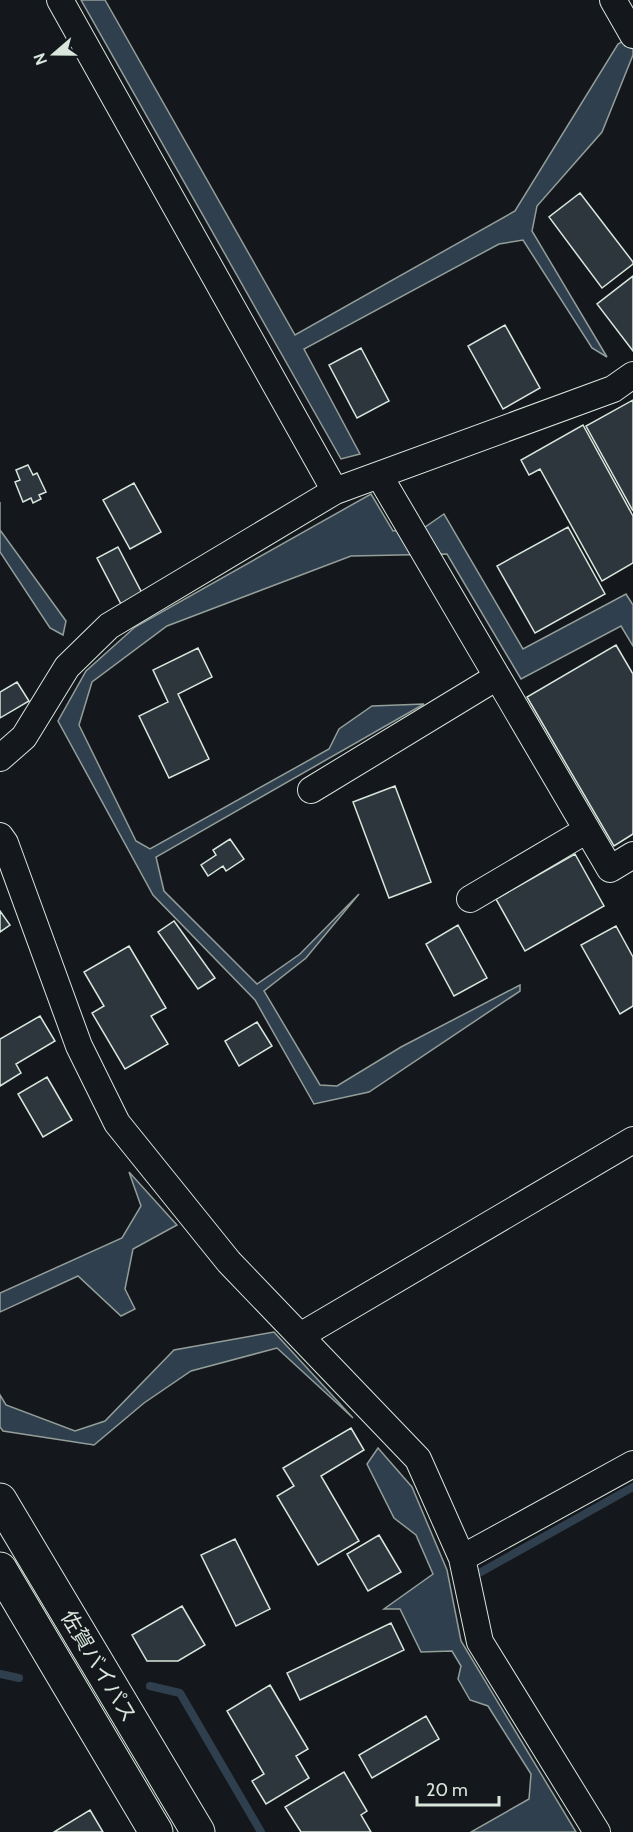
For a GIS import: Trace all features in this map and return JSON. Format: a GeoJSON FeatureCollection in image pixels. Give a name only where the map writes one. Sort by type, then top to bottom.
{"type":"FeatureCollection","features":[{"type":"Feature","properties":{"kind":"highway","name":"佐賀バイパス"},"geometry":{"type":"LineString","coordinates":[[0,1500],[198,1832]]}},
{"type":"Feature","properties":{"kind":"highway","name":"佐賀バイパス"},"geometry":{"type":"LineString","coordinates":[[0,1569],[156,1832]]}},
{"type":"Feature","properties":{"kind":"street"},"geometry":{"type":"LineString","coordinates":[[60,0],[335,491]]}},
{"type":"Feature","properties":{"kind":"street"},"geometry":{"type":"LineString","coordinates":[[613,0],[631,31]]}},
{"type":"Feature","properties":{"kind":"street"},"geometry":{"type":"LineString","coordinates":[[0,758],[24,737],[67,667],[110,626],[335,491],[613,388],[633,375]]}},
{"type":"Feature","properties":{"kind":"street"},"geometry":{"type":"LineString","coordinates":[[379,475],[610,868],[633,855]]}},
{"type":"Feature","properties":{"kind":"street"},"geometry":{"type":"LineString","coordinates":[[311,790],[497,677]]}},
{"type":"Feature","properties":{"kind":"street"},"geometry":{"type":"LineString","coordinates":[[470,898],[587,830]]}},
{"type":"Feature","properties":{"kind":"street"},"geometry":{"type":"LineString","coordinates":[[0,836],[79,1046],[117,1123],[228,1262],[418,1459],[462,1558],[480,1642],[597,1832]]}},
{"type":"Feature","properties":{"kind":"street"},"geometry":{"type":"LineString","coordinates":[[300,1336],[633,1140]]}},
{"type":"Feature","properties":{"kind":"street"},"geometry":{"type":"LineString","coordinates":[[462,1558],[633,1464]]}},
{"type":"Feature","properties":{"kind":"water"},"geometry":{"type":"Polygon","coordinates":[[[81,0],[105,0],[295,335],[515,211],[618,44],[633,35],[633,55],[602,132],[537,206],[532,231],[607,357],[592,348],[523,240],[499,244],[304,349],[360,454],[341,459],[81,0]]]}},
{"type":"Feature","properties":{"kind":"water"},"geometry":{"type":"Polygon","coordinates":[[[371,494],[393,531],[425,527],[444,514],[523,649],[626,594],[633,605],[633,646],[621,626],[521,679],[447,554],[351,556],[167,626],[92,682],[79,725],[136,841],[150,849],[329,749],[339,729],[372,706],[424,704],[156,857],[164,891],[257,984],[300,954],[359,894],[306,958],[264,991],[320,1085],[337,1086],[401,1047],[520,985],[520,991],[369,1092],[314,1104],[255,1000],[153,895],[58,721],[86,671],[135,627],[371,494]]]}},
{"type":"Feature","properties":{"kind":"water"},"geometry":{"type":"Polygon","coordinates":[[[0,530],[66,621],[63,635],[50,628],[0,552],[0,530]]]}},
{"type":"Feature","properties":{"kind":"water"},"geometry":{"type":"Polygon","coordinates":[[[129,1172],[177,1225],[133,1249],[125,1289],[135,1309],[121,1316],[78,1276],[0,1312],[0,1293],[122,1238],[141,1206],[129,1172]]]}},
{"type":"Feature","properties":{"kind":"water"},"geometry":{"type":"Polygon","coordinates":[[[274,1332],[353,1418],[277,1348],[191,1371],[144,1403],[94,1445],[3,1431],[0,1427],[0,1395],[6,1405],[75,1431],[105,1421],[174,1350],[274,1332]]]}},
{"type":"Feature","properties":{"kind":"water"},"geometry":{"type":"Polygon","coordinates":[[[378,1448],[412,1487],[447,1570],[461,1641],[576,1832],[471,1832],[529,1799],[531,1774],[488,1706],[470,1700],[458,1679],[461,1666],[452,1651],[421,1652],[400,1609],[384,1609],[433,1574],[416,1535],[394,1518],[367,1464],[378,1448]]]}},
{"type":"Feature","properties":{"kind":"building"},"geometry":{"type":"Polygon","coordinates":[[[580,193],[633,262],[602,288],[549,217],[580,193]]]}},
{"type":"Feature","properties":{"kind":"building"},"geometry":{"type":"Polygon","coordinates":[[[633,276],[633,351],[597,304],[633,276]]]}},
{"type":"Feature","properties":{"kind":"building"},"geometry":{"type":"Polygon","coordinates":[[[505,325],[540,388],[503,409],[468,346],[505,325]]]}},
{"type":"Feature","properties":{"kind":"building"},"geometry":{"type":"Polygon","coordinates":[[[361,348],[389,401],[357,418],[329,365],[361,348]]]}},
{"type":"Feature","properties":{"kind":"building"},"geometry":{"type":"Polygon","coordinates":[[[633,400],[633,511],[586,426],[633,400]]]}},
{"type":"Feature","properties":{"kind":"building"},"geometry":{"type":"Polygon","coordinates":[[[583,425],[633,516],[633,563],[602,581],[540,469],[529,475],[521,460],[583,425]]]}},
{"type":"Feature","properties":{"kind":"building"},"geometry":{"type":"Polygon","coordinates":[[[28,465],[33,475],[37,473],[46,492],[39,495],[41,499],[33,503],[31,498],[23,502],[15,482],[20,480],[16,470],[28,465]]]}},
{"type":"Feature","properties":{"kind":"building"},"geometry":{"type":"Polygon","coordinates":[[[134,483],[161,532],[130,549],[103,500],[134,483]]]}},
{"type":"Feature","properties":{"kind":"building"},"geometry":{"type":"Polygon","coordinates":[[[568,527],[605,594],[535,633],[497,566],[568,527]]]}},
{"type":"Feature","properties":{"kind":"building"},"geometry":{"type":"Polygon","coordinates":[[[118,547],[143,595],[122,606],[97,558],[118,547]]]}},
{"type":"Feature","properties":{"kind":"building"},"geometry":{"type":"Polygon","coordinates":[[[616,645],[633,674],[633,834],[614,846],[527,697],[616,645]]]}},
{"type":"Feature","properties":{"kind":"building"},"geometry":{"type":"Polygon","coordinates":[[[198,648],[212,677],[178,694],[209,759],[169,778],[139,716],[168,702],[153,670],[198,648]]]}},
{"type":"Feature","properties":{"kind":"building"},"geometry":{"type":"Polygon","coordinates":[[[17,682],[29,701],[0,718],[0,692],[17,682]]]}},
{"type":"Feature","properties":{"kind":"building"},"geometry":{"type":"Polygon","coordinates":[[[395,786],[431,882],[389,898],[353,802],[395,786]]]}},
{"type":"Feature","properties":{"kind":"building"},"geometry":{"type":"Polygon","coordinates":[[[230,839],[244,859],[226,871],[223,866],[208,876],[201,865],[216,855],[213,850],[230,839]]]}},
{"type":"Feature","properties":{"kind":"building"},"geometry":{"type":"Polygon","coordinates":[[[575,854],[604,906],[525,951],[496,899],[575,854]]]}},
{"type":"Feature","properties":{"kind":"building"},"geometry":{"type":"Polygon","coordinates":[[[0,911],[10,925],[0,932],[0,911]]]}},
{"type":"Feature","properties":{"kind":"building"},"geometry":{"type":"Polygon","coordinates":[[[174,921],[215,978],[198,989],[158,932],[174,921]]]}},
{"type":"Feature","properties":{"kind":"building"},"geometry":{"type":"Polygon","coordinates":[[[458,925],[487,978],[454,996],[426,944],[458,925]]]}},
{"type":"Feature","properties":{"kind":"building"},"geometry":{"type":"Polygon","coordinates":[[[616,926],[633,957],[633,1006],[620,1014],[581,945],[616,926]]]}},
{"type":"Feature","properties":{"kind":"building"},"geometry":{"type":"Polygon","coordinates":[[[129,946],[166,1008],[151,1016],[168,1044],[125,1069],[92,1013],[104,1006],[84,972],[129,946]]]}},
{"type":"Feature","properties":{"kind":"building"},"geometry":{"type":"Polygon","coordinates":[[[40,1016],[55,1041],[16,1064],[21,1073],[0,1086],[0,1039],[40,1016]]]}},
{"type":"Feature","properties":{"kind":"building"},"geometry":{"type":"Polygon","coordinates":[[[257,1022],[272,1046],[239,1066],[225,1041],[257,1022]]]}},
{"type":"Feature","properties":{"kind":"building"},"geometry":{"type":"Polygon","coordinates":[[[47,1077],[72,1120],[43,1137],[18,1094],[47,1077]]]}},
{"type":"Feature","properties":{"kind":"building"},"geometry":{"type":"Polygon","coordinates":[[[351,1428],[364,1450],[321,1476],[359,1541],[318,1565],[277,1496],[294,1486],[283,1468],[351,1428]]]}},
{"type":"Feature","properties":{"kind":"building"},"geometry":{"type":"Polygon","coordinates":[[[379,1535],[401,1572],[368,1591],[347,1554],[379,1535]]]}},
{"type":"Feature","properties":{"kind":"building"},"geometry":{"type":"Polygon","coordinates":[[[235,1539],[270,1609],[236,1626],[201,1555],[235,1539]]]}},
{"type":"Feature","properties":{"kind":"building"},"geometry":{"type":"Polygon","coordinates":[[[182,1606],[205,1645],[178,1661],[147,1661],[132,1635],[182,1606]]]}},
{"type":"Feature","properties":{"kind":"building"},"geometry":{"type":"Polygon","coordinates":[[[391,1623],[404,1650],[300,1700],[287,1673],[391,1623]]]}},
{"type":"Feature","properties":{"kind":"building"},"geometry":{"type":"Polygon","coordinates":[[[270,1685],[308,1749],[296,1756],[309,1778],[266,1804],[252,1781],[264,1774],[227,1711],[270,1685]]]}},
{"type":"Feature","properties":{"kind":"building"},"geometry":{"type":"Polygon","coordinates":[[[426,1716],[439,1739],[372,1778],[359,1755],[426,1716]]]}},
{"type":"Feature","properties":{"kind":"building"},"geometry":{"type":"Polygon","coordinates":[[[344,1772],[367,1811],[361,1815],[371,1832],[301,1832],[285,1807],[344,1772]]]}},
{"type":"Feature","properties":{"kind":"building"},"geometry":{"type":"Polygon","coordinates":[[[90,1810],[103,1832],[54,1832],[90,1810]]]}},
{"type":"Feature","properties":{"kind":"waterway"},"geometry":{"type":"LineString","coordinates":[[481,1572],[633,1487]]}},
{"type":"Feature","properties":{"kind":"waterway"},"geometry":{"type":"LineString","coordinates":[[0,1674],[19,1678]]}},
{"type":"Feature","properties":{"kind":"waterway"},"geometry":{"type":"LineString","coordinates":[[150,1686],[180,1693],[261,1832]]}}]}
